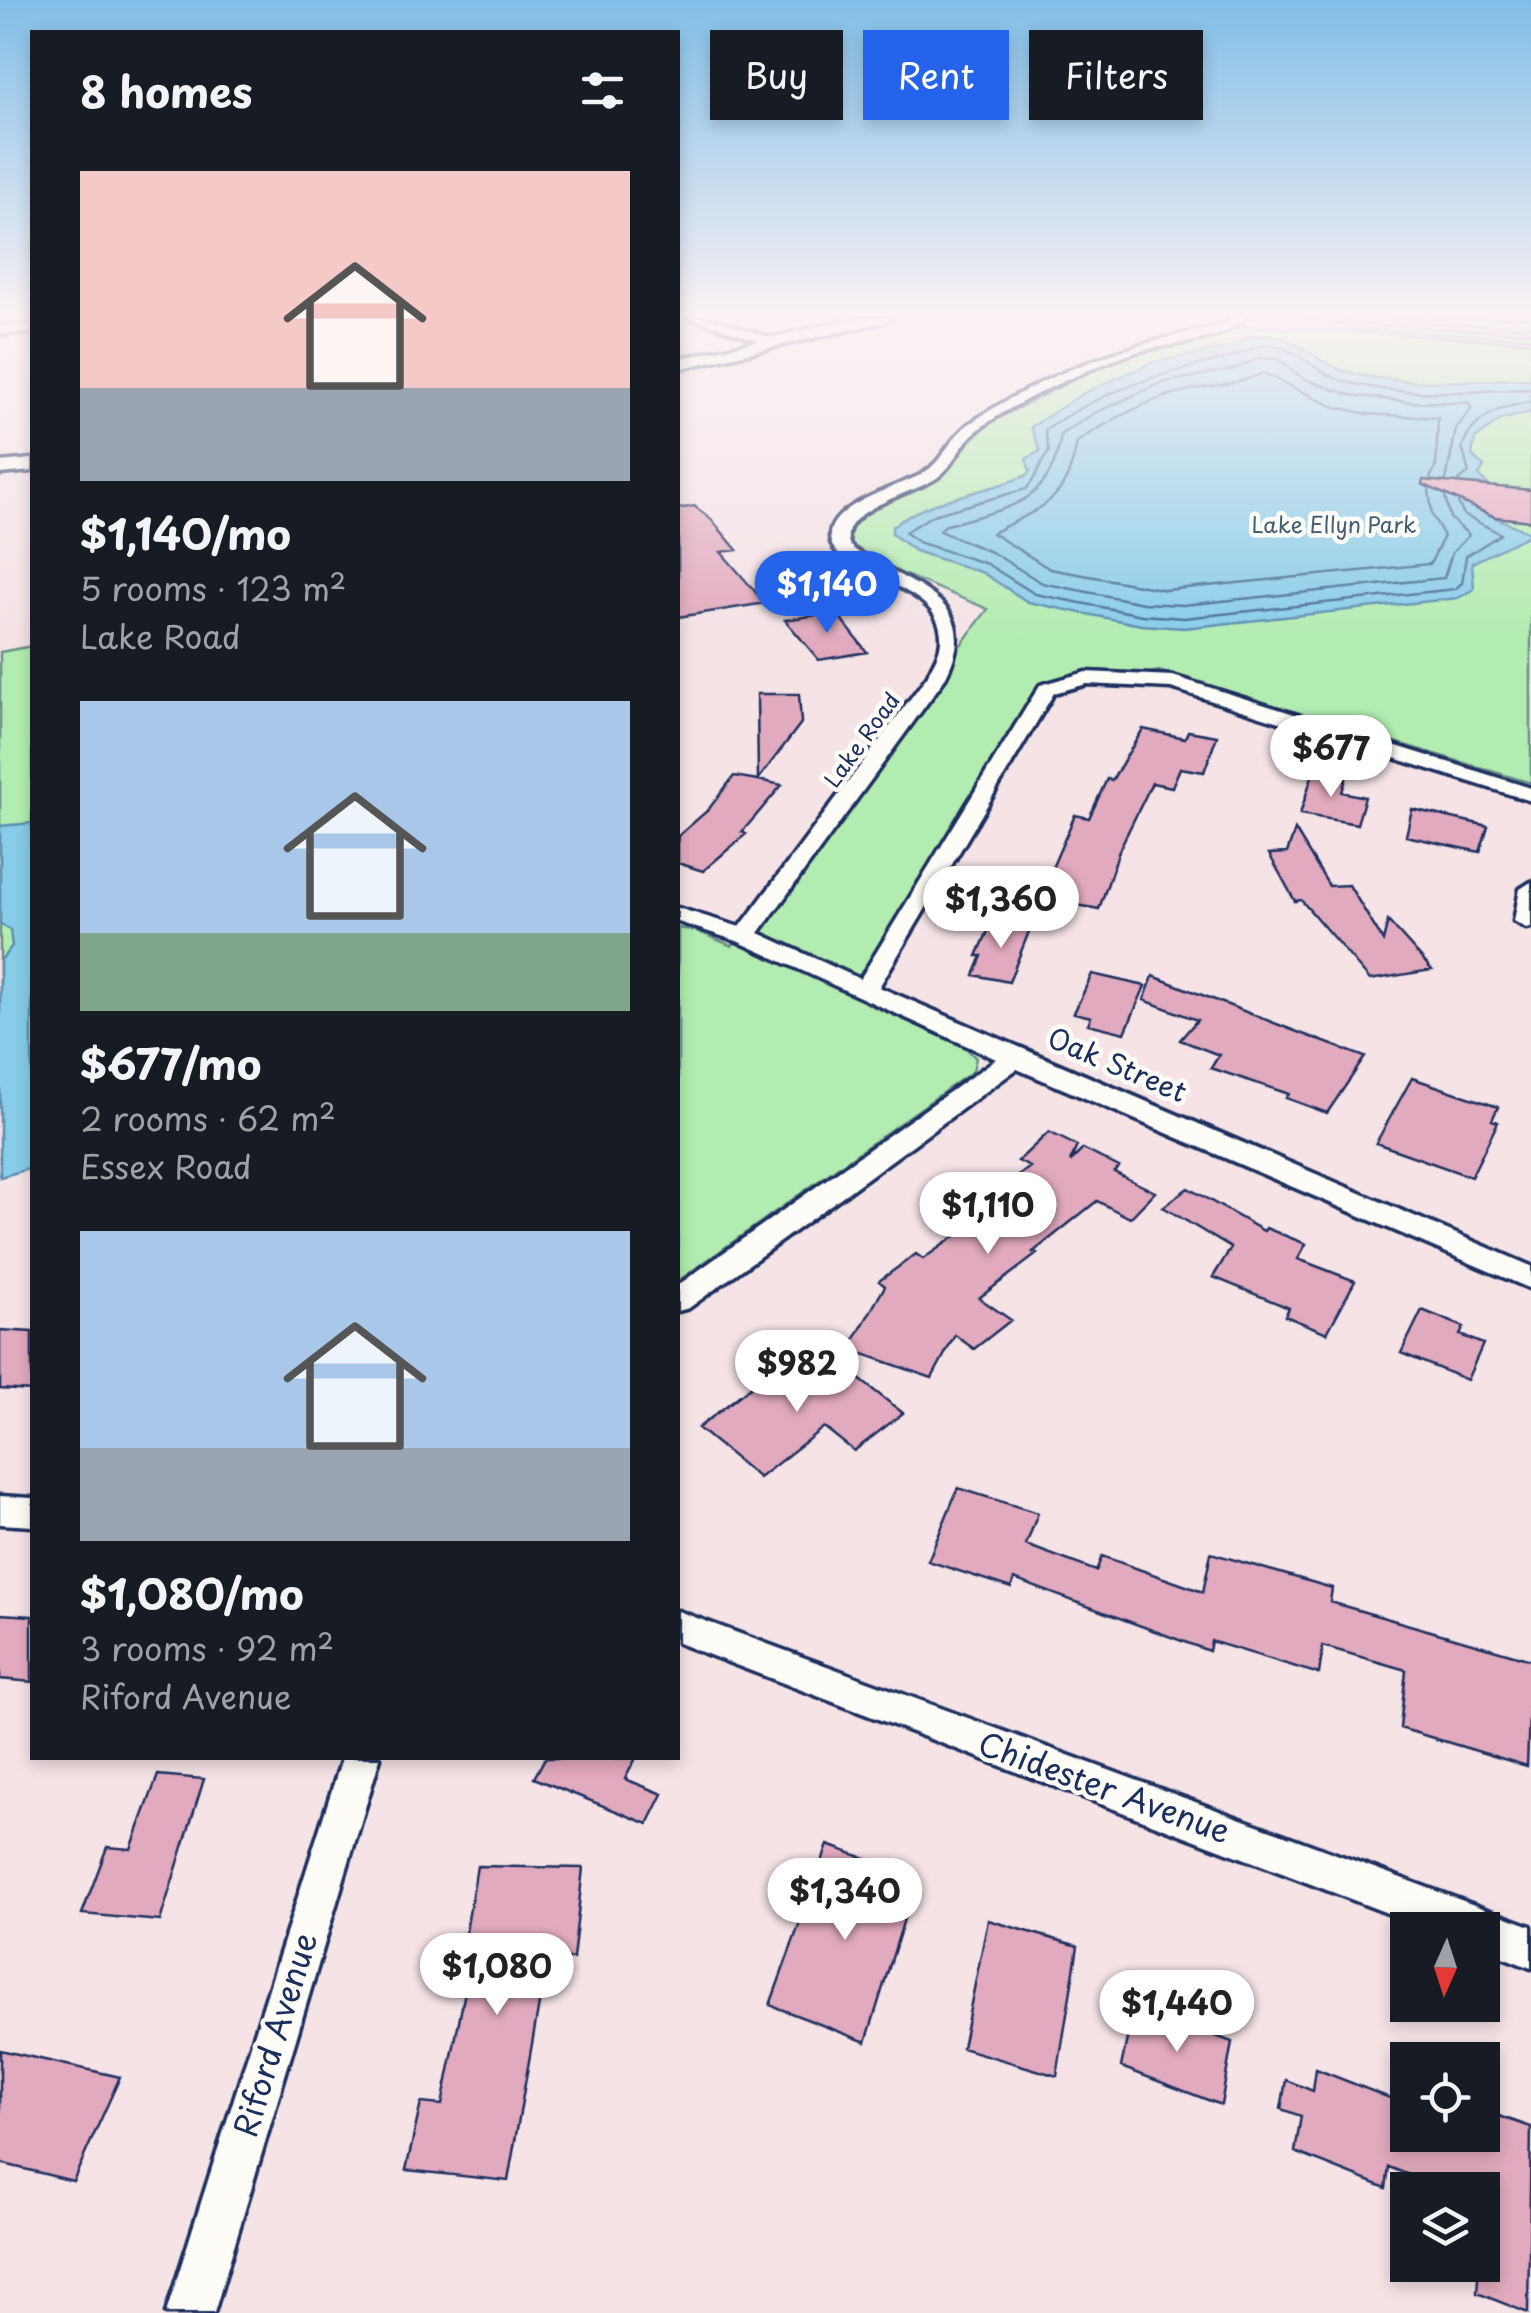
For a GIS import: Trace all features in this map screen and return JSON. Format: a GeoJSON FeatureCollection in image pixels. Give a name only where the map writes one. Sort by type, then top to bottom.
{"type":"FeatureCollection","features":[{"type":"Feature","properties":{"kind":"street","name":"Lake Road"},"geometry":{"type":"LineString","coordinates":[[745,936],[936,676],[950,644],[944,619],[929,598],[901,577],[858,561],[842,549],[838,535],[843,522],[884,495],[929,477],[978,425]]}},
{"type":"Feature","properties":{"kind":"street"},"geometry":{"type":"LineString","coordinates":[[0,468],[30,465]]}},
{"type":"Feature","properties":{"kind":"street"},"geometry":{"type":"LineString","coordinates":[[866,988],[1047,689],[1086,678],[1173,682],[1531,794]]}},
{"type":"Feature","properties":{"kind":"street"},"geometry":{"type":"LineString","coordinates":[[1526,922],[1531,888]]}},
{"type":"Feature","properties":{"kind":"street","name":"Oak Street"},"geometry":{"type":"LineString","coordinates":[[680,916],[745,936],[1015,1058],[1531,1278]]}},
{"type":"Feature","properties":{"kind":"street"},"geometry":{"type":"LineString","coordinates":[[680,1299],[1015,1058]]}},
{"type":"Feature","properties":{"kind":"street"},"geometry":{"type":"LineString","coordinates":[[0,1510],[30,1512]]}},
{"type":"Feature","properties":{"kind":"street","name":"Chidester Avenue"},"geometry":{"type":"LineString","coordinates":[[680,1628],[1531,1947]]}},
{"type":"Feature","properties":{"kind":"street","name":"Riford Avenue"},"geometry":{"type":"LineString","coordinates":[[190,2313],[360,1760]]}},
{"type":"Feature","properties":{"kind":"green space","name":"Lake Ellyn Park"},"geometry":{"type":"Polygon","coordinates":[[[987,425],[1531,425],[1531,783],[1159,671],[1054,694],[870,1005],[964,1046],[976,1058],[973,1071],[680,1280],[680,928],[732,946],[988,609],[869,560],[850,539],[849,528],[867,513],[936,475],[987,425]]]}},
{"type":"Feature","properties":{"kind":"green space"},"geometry":{"type":"Polygon","coordinates":[[[30,646],[30,1077],[0,1075],[0,652],[30,646]]]}},
{"type":"Feature","properties":{"kind":"water"},"geometry":{"type":"Polygon","coordinates":[[[1494,425],[1475,439],[1472,455],[1484,467],[1479,476],[1489,486],[1472,484],[1466,488],[1469,506],[1531,534],[1472,563],[1474,589],[1458,598],[1184,628],[1141,625],[1028,602],[983,573],[915,551],[892,534],[892,527],[923,509],[1027,475],[1030,471],[1026,459],[1040,451],[1031,427],[1494,425]]]}},
{"type":"Feature","properties":{"kind":"water"},"geometry":{"type":"Polygon","coordinates":[[[30,823],[30,1169],[0,1177],[0,961],[12,946],[10,930],[0,924],[0,826],[30,823]]]}},
{"type":"Feature","properties":{"kind":"building"},"geometry":{"type":"Polygon","coordinates":[[[1423,480],[1531,490],[1531,521],[1495,517],[1422,484],[1423,480]]]}},
{"type":"Feature","properties":{"kind":"building"},"geometry":{"type":"Polygon","coordinates":[[[694,506],[711,519],[737,550],[721,552],[765,603],[680,617],[680,509],[694,506]]]}},
{"type":"Feature","properties":{"kind":"building"},"geometry":{"type":"Polygon","coordinates":[[[836,612],[867,652],[819,660],[785,620],[836,612]]]}},
{"type":"Feature","properties":{"kind":"building"},"geometry":{"type":"Polygon","coordinates":[[[757,694],[799,694],[801,723],[758,780],[757,694]]]}},
{"type":"Feature","properties":{"kind":"building"},"geometry":{"type":"Polygon","coordinates":[[[1143,729],[1185,738],[1188,731],[1217,736],[1204,772],[1180,768],[1172,787],[1152,783],[1120,848],[1099,909],[1039,898],[1075,815],[1089,818],[1107,779],[1112,780],[1143,729]]]}},
{"type":"Feature","properties":{"kind":"building"},"geometry":{"type":"Polygon","coordinates":[[[1313,773],[1346,779],[1342,792],[1365,797],[1357,824],[1300,814],[1313,773]]]}},
{"type":"Feature","properties":{"kind":"building"},"geometry":{"type":"Polygon","coordinates":[[[734,776],[782,785],[742,832],[746,834],[703,871],[680,864],[680,834],[708,810],[734,776]]]}},
{"type":"Feature","properties":{"kind":"building"},"geometry":{"type":"Polygon","coordinates":[[[1412,809],[1488,826],[1480,852],[1406,836],[1412,809]]]}},
{"type":"Feature","properties":{"kind":"building"},"geometry":{"type":"Polygon","coordinates":[[[1295,830],[1329,886],[1349,885],[1383,941],[1388,921],[1432,970],[1370,980],[1301,900],[1295,901],[1269,854],[1287,853],[1295,830]]]}},
{"type":"Feature","properties":{"kind":"building"},"geometry":{"type":"Polygon","coordinates":[[[992,922],[1030,929],[1009,982],[974,975],[982,956],[977,956],[992,922]]]}},
{"type":"Feature","properties":{"kind":"building"},"geometry":{"type":"Polygon","coordinates":[[[1092,974],[1145,986],[1125,1033],[1088,1024],[1091,1017],[1074,1013],[1092,974]]]}},
{"type":"Feature","properties":{"kind":"building"},"geometry":{"type":"Polygon","coordinates":[[[1153,976],[1365,1057],[1327,1113],[1286,1098],[1289,1094],[1211,1068],[1219,1055],[1180,1040],[1197,1020],[1144,1000],[1153,976]]]}},
{"type":"Feature","properties":{"kind":"building"},"geometry":{"type":"Polygon","coordinates":[[[1412,1078],[1498,1107],[1492,1120],[1498,1122],[1471,1177],[1376,1143],[1412,1078]]]}},
{"type":"Feature","properties":{"kind":"building"},"geometry":{"type":"Polygon","coordinates":[[[1049,1132],[1077,1146],[1070,1162],[1083,1149],[1119,1167],[1114,1172],[1155,1192],[1130,1218],[1097,1201],[1033,1252],[1037,1254],[979,1298],[1011,1320],[974,1349],[955,1335],[932,1378],[849,1349],[885,1286],[879,1281],[916,1254],[923,1259],[992,1210],[982,1204],[1030,1167],[1018,1161],[1049,1132]]]}},
{"type":"Feature","properties":{"kind":"building"},"geometry":{"type":"Polygon","coordinates":[[[1188,1188],[1264,1231],[1266,1228],[1306,1244],[1298,1259],[1355,1281],[1327,1333],[1285,1316],[1289,1308],[1213,1277],[1231,1248],[1163,1207],[1188,1188]]]}},
{"type":"Feature","properties":{"kind":"building"},"geometry":{"type":"Polygon","coordinates":[[[1422,1310],[1464,1327],[1460,1335],[1483,1344],[1467,1380],[1401,1353],[1422,1310]]]}},
{"type":"Feature","properties":{"kind":"building"},"geometry":{"type":"Polygon","coordinates":[[[0,1330],[30,1332],[30,1391],[0,1389],[0,1330]]]}},
{"type":"Feature","properties":{"kind":"building"},"geometry":{"type":"Polygon","coordinates":[[[791,1355],[828,1385],[840,1364],[903,1413],[854,1451],[824,1427],[759,1478],[698,1428],[791,1355]]]}},
{"type":"Feature","properties":{"kind":"building"},"geometry":{"type":"Polygon","coordinates":[[[958,1488],[1038,1513],[1026,1545],[1096,1571],[1102,1556],[1203,1592],[1211,1553],[1332,1588],[1330,1602],[1531,1660],[1527,1766],[1400,1728],[1406,1670],[1323,1646],[1319,1674],[1211,1641],[1209,1651],[1014,1579],[1011,1588],[928,1561],[958,1488]]]}},
{"type":"Feature","properties":{"kind":"building"},"geometry":{"type":"Polygon","coordinates":[[[0,1614],[30,1616],[30,1682],[0,1679],[0,1614]]]}},
{"type":"Feature","properties":{"kind":"building"},"geometry":{"type":"Polygon","coordinates":[[[544,1760],[635,1760],[625,1779],[663,1794],[648,1824],[534,1778],[544,1760]]]}},
{"type":"Feature","properties":{"kind":"building"},"geometry":{"type":"Polygon","coordinates":[[[158,1775],[204,1779],[160,1921],[82,1914],[107,1847],[131,1849],[158,1775]]]}},
{"type":"Feature","properties":{"kind":"building"},"geometry":{"type":"Polygon","coordinates":[[[828,1845],[917,1877],[866,2042],[770,2005],[828,1845]]]}},
{"type":"Feature","properties":{"kind":"building"},"geometry":{"type":"Polygon","coordinates":[[[477,1866],[583,1868],[573,1959],[547,1958],[508,2181],[406,2170],[421,2103],[442,2105],[472,1957],[462,1956],[477,1866]]]}},
{"type":"Feature","properties":{"kind":"building"},"geometry":{"type":"Polygon","coordinates":[[[988,1920],[1078,1946],[1057,2076],[962,2048],[988,1920]]]}},
{"type":"Feature","properties":{"kind":"building"},"geometry":{"type":"Polygon","coordinates":[[[1134,2006],[1232,2042],[1221,2105],[1121,2067],[1134,2006]]]}},
{"type":"Feature","properties":{"kind":"building"},"geometry":{"type":"Polygon","coordinates":[[[0,2050],[120,2077],[73,2181],[0,2163],[0,2050]]]}},
{"type":"Feature","properties":{"kind":"building"},"geometry":{"type":"Polygon","coordinates":[[[1316,2069],[1390,2098],[1390,2152],[1500,2152],[1500,2116],[1531,2127],[1528,2313],[1477,2293],[1478,2282],[1500,2282],[1500,2172],[1402,2172],[1389,2167],[1386,2188],[1295,2152],[1301,2116],[1281,2109],[1286,2080],[1313,2091],[1316,2069]]]}}]}
